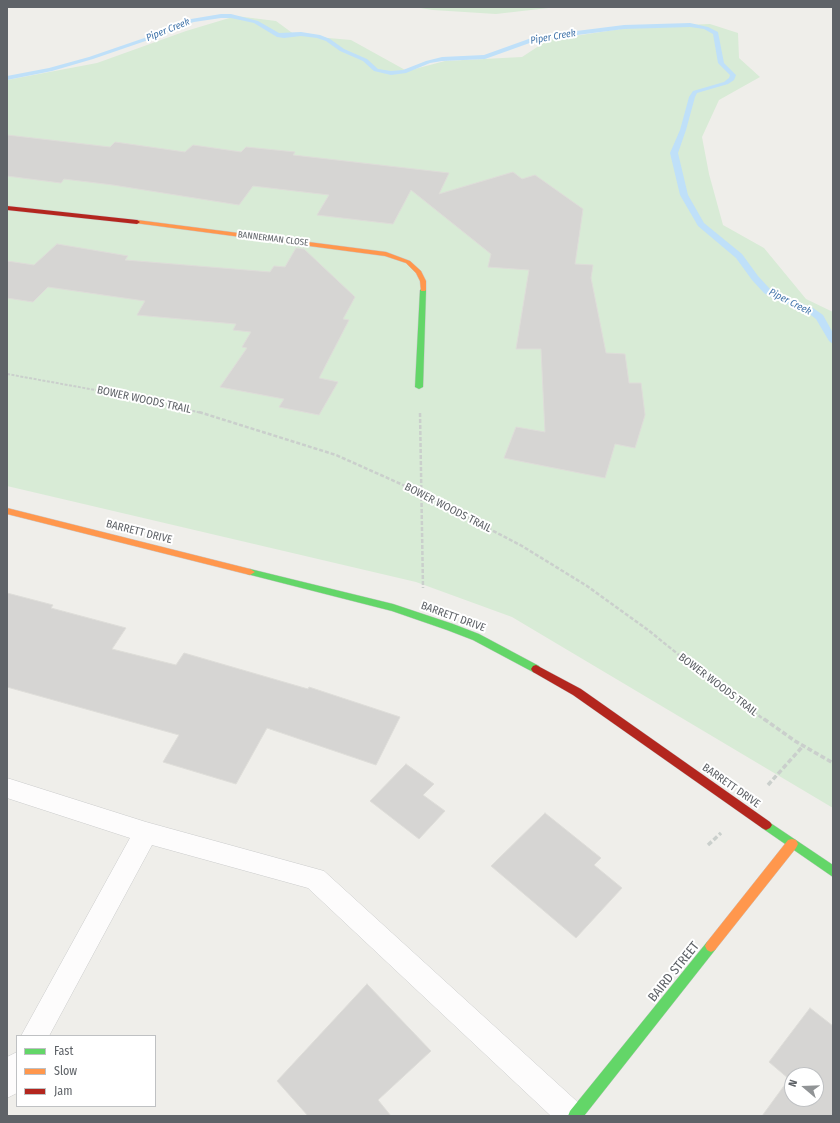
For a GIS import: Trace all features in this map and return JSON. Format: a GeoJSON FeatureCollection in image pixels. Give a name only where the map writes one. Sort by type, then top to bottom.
{"type":"FeatureCollection","features":[{"type":"Feature","properties":{"kind":"street","name":"BANNERMAN CLOSE"},"geometry":{"type":"LineString","coordinates":[[7,208],[63,213],[370,251],[398,257],[408,262],[420,272],[423,281],[419,387]]}},
{"type":"Feature","properties":{"kind":"street","name":"BARRETT DRIVE"},"geometry":{"type":"LineString","coordinates":[[7,511],[393,608],[450,627],[483,641],[511,654],[577,692],[833,872]]}},
{"type":"Feature","properties":{"kind":"street","name":"BAIRD STREET"},"geometry":{"type":"LineString","coordinates":[[575,1116],[792,844]]}},
{"type":"Feature","properties":{"kind":"lane"},"geometry":{"type":"LineString","coordinates":[[7,788],[146,833],[315,879],[572,1116]]}},
{"type":"Feature","properties":{"kind":"lane"},"geometry":{"type":"LineString","coordinates":[[35,1035],[146,833]]}},
{"type":"Feature","properties":{"kind":"lane"},"geometry":{"type":"LineString","coordinates":[[7,1084],[16,1068]]}},
{"type":"Feature","properties":{"kind":"path","name":"BOWER WOODS TRAIL"},"geometry":{"type":"LineString","coordinates":[[7,374],[134,397],[196,411],[336,455],[421,493],[522,546],[587,586],[648,630],[726,692],[803,746],[833,763]]}},
{"type":"Feature","properties":{"kind":"path"},"geometry":{"type":"LineString","coordinates":[[419,387],[424,618]]}},
{"type":"Feature","properties":{"kind":"path"},"geometry":{"type":"LineString","coordinates":[[770,783],[803,746]]}},
{"type":"Feature","properties":{"kind":"green space"},"geometry":{"type":"Polygon","coordinates":[[[414,7],[557,7],[496,14],[433,10],[414,7]]]}},
{"type":"Feature","properties":{"kind":"green space"},"geometry":{"type":"Polygon","coordinates":[[[236,16],[276,21],[295,35],[351,40],[407,71],[445,61],[522,57],[548,40],[634,27],[710,24],[738,33],[739,58],[760,77],[719,100],[702,137],[709,174],[723,225],[764,248],[806,299],[833,312],[833,808],[512,617],[416,582],[7,486],[7,80],[97,63],[186,31],[236,16]]]}},
{"type":"Feature","properties":{"kind":"building"},"geometry":{"type":"Polygon","coordinates":[[[7,135],[110,147],[115,142],[185,152],[193,145],[241,152],[246,147],[295,152],[293,155],[449,173],[439,194],[513,172],[522,179],[535,175],[583,209],[575,264],[593,265],[591,278],[606,353],[625,354],[629,383],[641,383],[645,415],[635,448],[615,444],[605,478],[504,458],[516,427],[545,432],[541,349],[516,349],[529,270],[488,267],[491,254],[411,190],[393,224],[317,215],[329,195],[253,186],[239,205],[113,185],[64,179],[61,183],[7,176],[7,135]]]}},
{"type":"Feature","properties":{"kind":"building"},"geometry":{"type":"Polygon","coordinates":[[[57,244],[128,256],[125,260],[270,272],[274,266],[285,267],[296,248],[304,249],[355,297],[343,319],[349,320],[319,378],[338,382],[319,415],[279,407],[284,399],[220,387],[247,348],[242,347],[251,332],[233,330],[236,324],[137,315],[145,301],[48,287],[33,302],[7,298],[7,261],[34,265],[57,244]]]}},
{"type":"Feature","properties":{"kind":"building"},"geometry":{"type":"Polygon","coordinates":[[[7,593],[53,605],[51,608],[126,628],[112,649],[176,665],[184,653],[308,689],[309,687],[400,717],[376,765],[267,728],[236,784],[163,762],[179,735],[7,687],[7,593]]]}},
{"type":"Feature","properties":{"kind":"building"},"geometry":{"type":"Polygon","coordinates":[[[406,764],[434,784],[423,795],[445,811],[419,839],[370,801],[406,764]]]}},
{"type":"Feature","properties":{"kind":"building"},"geometry":{"type":"Polygon","coordinates":[[[545,813],[601,858],[594,865],[622,888],[576,938],[491,866],[545,813]]]}},
{"type":"Feature","properties":{"kind":"building"},"geometry":{"type":"Polygon","coordinates":[[[367,984],[431,1051],[378,1100],[391,1116],[308,1116],[277,1081],[367,984]]]}},
{"type":"Feature","properties":{"kind":"building"},"geometry":{"type":"Polygon","coordinates":[[[810,1008],[833,1026],[833,1116],[762,1116],[784,1086],[784,1107],[824,1107],[824,1067],[784,1067],[784,1075],[769,1062],[810,1008]]]}},
{"type":"Feature","properties":{"kind":"waterway","name":"Piper Creek"},"geometry":{"type":"LineString","coordinates":[[7,78],[50,70],[91,58],[158,35],[172,27],[193,20],[221,16],[231,16],[256,22],[277,35],[284,36],[301,34],[318,36],[328,40],[342,50],[365,60],[376,70],[391,73],[404,72],[428,62],[442,59],[485,57],[537,38],[624,27],[690,25],[706,28],[716,33],[721,63],[733,75],[732,79],[726,83],[695,92],[692,97],[683,130],[674,153],[684,195],[701,224],[739,256],[755,278],[767,291],[775,296],[810,310],[820,317],[833,341]]}},
{"type":"Feature","properties":{"kind":"traffic: fast"},"geometry":{"type":"LineString","coordinates":[[419,387],[423,290]]}},
{"type":"Feature","properties":{"kind":"traffic: fast"},"geometry":{"type":"LineString","coordinates":[[250,572],[393,608],[450,627],[476,637],[536,669]]}},
{"type":"Feature","properties":{"kind":"traffic: fast"},"geometry":{"type":"LineString","coordinates":[[766,825],[833,872]]}},
{"type":"Feature","properties":{"kind":"traffic: fast"},"geometry":{"type":"LineString","coordinates":[[575,1116],[711,946]]}},
{"type":"Feature","properties":{"kind":"traffic: slow"},"geometry":{"type":"LineString","coordinates":[[137,222],[386,254],[408,262],[419,272],[423,281],[423,290]]}},
{"type":"Feature","properties":{"kind":"traffic: slow"},"geometry":{"type":"LineString","coordinates":[[7,511],[250,572]]}},
{"type":"Feature","properties":{"kind":"traffic: slow"},"geometry":{"type":"LineString","coordinates":[[711,946],[792,844]]}},
{"type":"Feature","properties":{"kind":"traffic: jam"},"geometry":{"type":"LineString","coordinates":[[7,208],[137,222]]}},
{"type":"Feature","properties":{"kind":"traffic: jam"},"geometry":{"type":"LineString","coordinates":[[536,669],[577,692],[766,825]]}}]}
